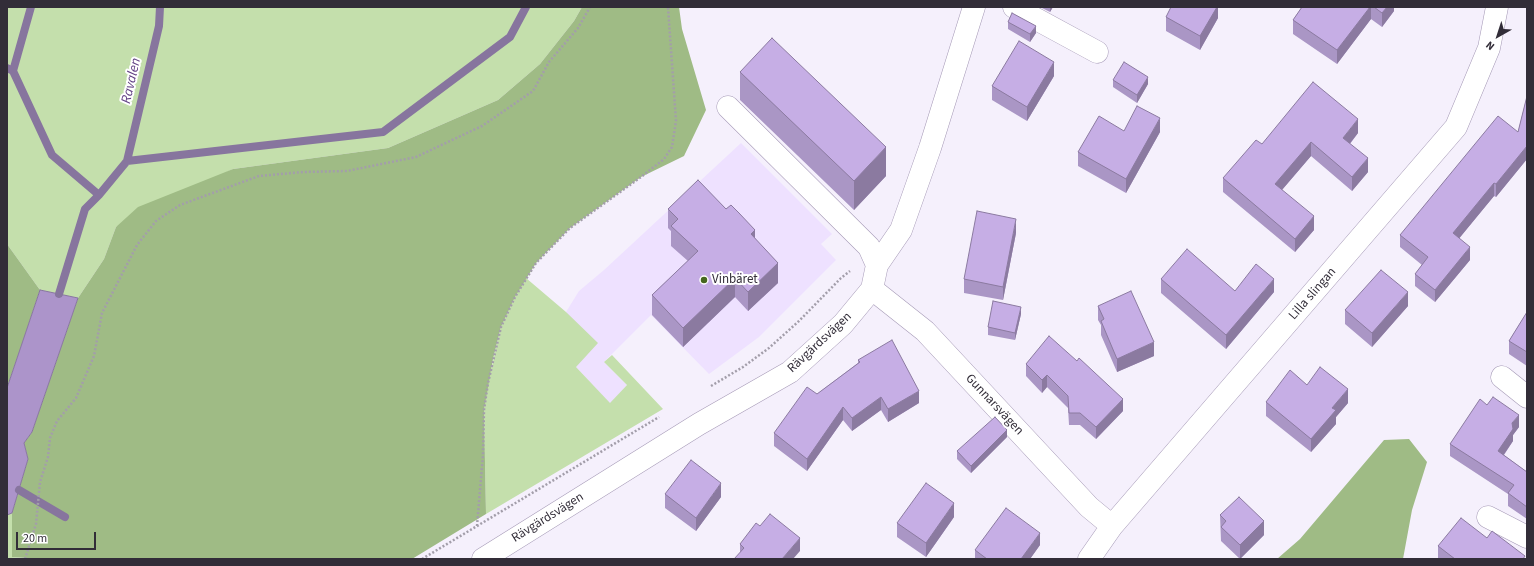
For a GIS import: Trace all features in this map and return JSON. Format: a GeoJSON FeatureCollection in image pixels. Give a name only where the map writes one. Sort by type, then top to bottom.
{"type":"FeatureCollection","features":[{"type":"Feature","properties":{"kind":"street","name":"Rävgärdsvägen"},"geometry":{"type":"LineString","coordinates":[[484,559],[700,424],[790,372],[843,324],[872,289],[877,265],[901,230],[930,148],[974,7]]}},
{"type":"Feature","properties":{"kind":"street"},"geometry":{"type":"LineString","coordinates":[[1014,7],[1097,52]]}},
{"type":"Feature","properties":{"kind":"street","name":"Lilla slingan"},"geometry":{"type":"LineString","coordinates":[[1089,559],[1112,526],[1456,127],[1489,48],[1497,7]]}},
{"type":"Feature","properties":{"kind":"street"},"geometry":{"type":"LineString","coordinates":[[728,107],[870,247],[877,265]]}},
{"type":"Feature","properties":{"kind":"street","name":"Gunnarsvägen"},"geometry":{"type":"LineString","coordinates":[[872,289],[925,331],[1090,507],[1112,526]]}},
{"type":"Feature","properties":{"kind":"street"},"geometry":{"type":"LineString","coordinates":[[1502,377],[1527,397]]}},
{"type":"Feature","properties":{"kind":"street"},"geometry":{"type":"LineString","coordinates":[[1488,517],[1527,537]]}},
{"type":"Feature","properties":{"kind":"path"},"geometry":{"type":"LineString","coordinates":[[25,559],[36,524],[40,482],[48,457],[50,438],[57,421],[76,398],[94,356],[102,313],[137,245],[156,221],[180,205],[259,176],[303,172],[347,171],[416,157],[482,126],[533,91],[549,62],[578,28],[590,7]]}},
{"type":"Feature","properties":{"kind":"path"},"geometry":{"type":"LineString","coordinates":[[477,526],[483,455],[484,410],[488,383],[501,327],[515,297],[536,263],[570,228],[664,159],[672,147],[676,121],[668,7]]}},
{"type":"Feature","properties":{"kind":"path"},"geometry":{"type":"LineString","coordinates":[[710,386],[743,367],[768,348],[800,321],[850,270],[877,265]]}},
{"type":"Feature","properties":{"kind":"path"},"geometry":{"type":"LineString","coordinates":[[422,559],[664,414]]}},
{"type":"Feature","properties":{"kind":"shaded area","name":"Vinbäret"},"geometry":{"type":"Polygon","coordinates":[[[741,143],[832,234],[821,244],[836,260],[759,337],[709,374],[651,315],[604,362],[627,385],[610,404],[576,367],[566,312],[579,291],[604,270],[741,143]]]}},
{"type":"Feature","properties":{"kind":"shaded area"},"geometry":{"type":"Polygon","coordinates":[[[40,290],[78,298],[32,432],[24,443],[28,459],[12,513],[7,515],[7,388],[40,290]]]}},
{"type":"Feature","properties":{"kind":"green space"},"geometry":{"type":"Polygon","coordinates":[[[7,7],[582,7],[574,21],[540,64],[498,100],[388,148],[233,169],[116,227],[104,259],[78,298],[40,290],[7,244],[7,7]]]}},
{"type":"Feature","properties":{"kind":"green space"},"geometry":{"type":"Polygon","coordinates":[[[582,7],[679,7],[682,29],[706,110],[684,156],[641,177],[570,228],[536,263],[515,297],[501,327],[493,359],[484,410],[486,514],[412,559],[41,559],[12,557],[12,513],[28,459],[24,443],[32,432],[78,298],[104,259],[116,227],[138,207],[233,169],[388,148],[498,100],[540,64],[574,21],[582,7]]]}},
{"type":"Feature","properties":{"kind":"green space"},"geometry":{"type":"Polygon","coordinates":[[[7,244],[40,290],[7,388],[7,244]]]}},
{"type":"Feature","properties":{"kind":"green space"},"geometry":{"type":"Polygon","coordinates":[[[526,278],[566,312],[598,343],[576,367],[610,403],[627,385],[604,362],[612,355],[663,409],[486,514],[484,410],[488,383],[501,327],[526,278]]]}},
{"type":"Feature","properties":{"kind":"green space"},"geometry":{"type":"Polygon","coordinates":[[[1409,439],[1427,462],[1412,510],[1403,559],[1277,559],[1300,539],[1384,440],[1409,439]]]}},
{"type":"Feature","properties":{"kind":"green space"},"geometry":{"type":"Polygon","coordinates":[[[12,513],[12,557],[41,559],[7,559],[7,515],[12,513]]]}},
{"type":"Feature","properties":{"kind":"building"},"geometry":{"type":"Polygon","coordinates":[[[1171,7],[1217,7],[1200,36],[1166,17],[1171,7]]]}},
{"type":"Feature","properties":{"kind":"building"},"geometry":{"type":"Polygon","coordinates":[[[1302,7],[1370,7],[1337,50],[1293,20],[1302,7]]]}},
{"type":"Feature","properties":{"kind":"building"},"geometry":{"type":"Polygon","coordinates":[[[1374,7],[1387,7],[1382,13],[1374,7]]]}},
{"type":"Feature","properties":{"kind":"building"},"geometry":{"type":"Polygon","coordinates":[[[1012,13],[1036,26],[1030,34],[1008,22],[1012,13]]]}},
{"type":"Feature","properties":{"kind":"building"},"geometry":{"type":"Polygon","coordinates":[[[772,38],[886,147],[854,181],[740,72],[772,38]]]}},
{"type":"Feature","properties":{"kind":"building"},"geometry":{"type":"Polygon","coordinates":[[[1019,41],[1054,62],[1027,107],[992,86],[1019,41]]]}},
{"type":"Feature","properties":{"kind":"building"},"geometry":{"type":"Polygon","coordinates":[[[1124,62],[1148,77],[1137,95],[1113,80],[1124,62]]]}},
{"type":"Feature","properties":{"kind":"building"},"geometry":{"type":"Polygon","coordinates":[[[1313,82],[1358,119],[1343,138],[1368,158],[1352,177],[1311,142],[1275,184],[1314,216],[1295,239],[1223,178],[1256,140],[1262,144],[1313,82]]]}},
{"type":"Feature","properties":{"kind":"building"},"geometry":{"type":"Polygon","coordinates":[[[1527,96],[1527,146],[1453,233],[1470,247],[1435,290],[1415,274],[1428,257],[1400,235],[1498,116],[1518,132],[1527,96]]]}},
{"type":"Feature","properties":{"kind":"building"},"geometry":{"type":"Polygon","coordinates":[[[1137,106],[1160,118],[1126,179],[1078,152],[1099,116],[1124,131],[1137,106]]]}},
{"type":"Feature","properties":{"kind":"building","name":"Vinbäret"},"geometry":{"type":"Polygon","coordinates":[[[698,180],[726,209],[731,205],[739,213],[755,230],[751,234],[778,263],[748,292],[735,278],[683,328],[652,295],[698,251],[671,226],[678,219],[668,209],[698,180]]]}},
{"type":"Feature","properties":{"kind":"building"},"geometry":{"type":"Polygon","coordinates":[[[977,211],[1016,219],[1003,287],[964,279],[977,211]]]}},
{"type":"Feature","properties":{"kind":"building"},"geometry":{"type":"Polygon","coordinates":[[[1187,249],[1235,291],[1256,264],[1274,279],[1226,335],[1161,279],[1187,249]]]}},
{"type":"Feature","properties":{"kind":"building"},"geometry":{"type":"Polygon","coordinates":[[[1381,270],[1408,292],[1372,333],[1345,310],[1381,270]]]}},
{"type":"Feature","properties":{"kind":"building"},"geometry":{"type":"Polygon","coordinates":[[[1131,291],[1154,342],[1117,359],[1101,321],[1104,319],[1098,306],[1131,291]]]}},
{"type":"Feature","properties":{"kind":"building"},"geometry":{"type":"Polygon","coordinates":[[[993,301],[1021,307],[1015,333],[988,327],[993,301]]]}},
{"type":"Feature","properties":{"kind":"building"},"geometry":{"type":"Polygon","coordinates":[[[1527,312],[1527,352],[1509,341],[1527,312]]]}},
{"type":"Feature","properties":{"kind":"building"},"geometry":{"type":"Polygon","coordinates":[[[1049,336],[1077,361],[1079,358],[1123,399],[1096,427],[1080,413],[1069,413],[1068,396],[1047,375],[1042,380],[1026,364],[1049,336]]]}},
{"type":"Feature","properties":{"kind":"building"},"geometry":{"type":"Polygon","coordinates":[[[892,340],[919,391],[888,409],[881,397],[852,418],[843,407],[807,459],[774,433],[807,387],[817,394],[860,362],[858,360],[892,340]]]}},
{"type":"Feature","properties":{"kind":"building"},"geometry":{"type":"Polygon","coordinates":[[[1320,367],[1348,389],[1332,408],[1336,410],[1311,439],[1266,402],[1290,370],[1307,385],[1320,367]]]}},
{"type":"Feature","properties":{"kind":"building"},"geometry":{"type":"Polygon","coordinates":[[[1493,397],[1519,415],[1512,423],[1513,429],[1498,451],[1527,472],[1527,507],[1508,493],[1514,485],[1450,444],[1480,399],[1487,405],[1493,397]]]}},
{"type":"Feature","properties":{"kind":"building"},"geometry":{"type":"Polygon","coordinates":[[[995,417],[1007,430],[971,466],[957,451],[995,417]]]}},
{"type":"Feature","properties":{"kind":"building"},"geometry":{"type":"Polygon","coordinates":[[[691,460],[721,483],[696,518],[665,494],[691,460]]]}},
{"type":"Feature","properties":{"kind":"building"},"geometry":{"type":"Polygon","coordinates":[[[926,483],[954,503],[926,543],[897,523],[926,483]]]}},
{"type":"Feature","properties":{"kind":"building"},"geometry":{"type":"Polygon","coordinates":[[[1239,497],[1264,521],[1240,545],[1221,527],[1226,521],[1220,515],[1239,497]]]}},
{"type":"Feature","properties":{"kind":"building"},"geometry":{"type":"Polygon","coordinates":[[[1006,508],[1040,533],[1021,559],[987,559],[975,550],[1006,508]]]}},
{"type":"Feature","properties":{"kind":"building"},"geometry":{"type":"Polygon","coordinates":[[[770,514],[800,538],[782,559],[734,559],[744,548],[740,544],[756,523],[760,526],[770,514]]]}},
{"type":"Feature","properties":{"kind":"building"},"geometry":{"type":"Polygon","coordinates":[[[1461,518],[1487,538],[1492,531],[1525,556],[1523,559],[1455,559],[1438,546],[1461,518]]]}},
{"type":"Feature","properties":{"kind":"waterway","name":"Ravalen"},"geometry":{"type":"LineString","coordinates":[[13,71],[31,7]]}},
{"type":"Feature","properties":{"kind":"waterway","name":"Ravalen"},"geometry":{"type":"LineString","coordinates":[[127,161],[159,26],[160,7]]}},
{"type":"Feature","properties":{"kind":"waterway"},"geometry":{"type":"LineString","coordinates":[[59,294],[85,209],[99,195],[127,161],[383,132],[510,37],[526,7]]}},
{"type":"Feature","properties":{"kind":"waterway","name":"Ravalen"},"geometry":{"type":"LineString","coordinates":[[7,68],[13,71],[52,155],[99,195]]}},
{"type":"Feature","properties":{"kind":"waterway"},"geometry":{"type":"LineString","coordinates":[[19,490],[65,517]]}},
{"type":"Feature","properties":{"kind":"place","name":"Vinbäret"},"geometry":{"type":"Point","coordinates":[704,280]}}]}
